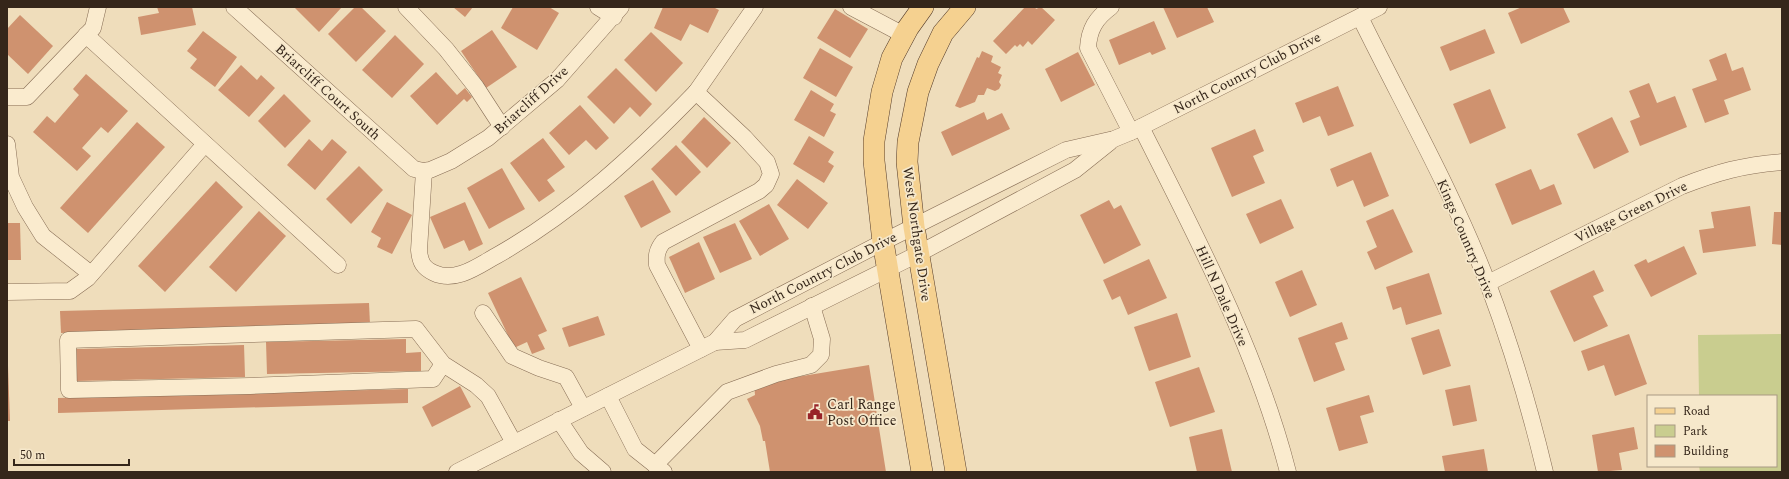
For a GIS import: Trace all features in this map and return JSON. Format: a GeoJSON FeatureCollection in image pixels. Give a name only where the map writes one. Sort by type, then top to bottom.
{"type":"FeatureCollection","features":[{"type":"Feature","properties":{"kind":"main road"},"geometry":{"type":"LineString","coordinates":[[922,472],[883,242],[876,184],[874,141],[882,92],[890,65],[904,35],[923,7]]}},
{"type":"Feature","properties":{"kind":"main road","name":"West Northgate Drive"},"geometry":{"type":"LineString","coordinates":[[956,472],[918,254],[907,162],[908,142],[918,92],[928,64],[944,33],[965,7]]}},
{"type":"Feature","properties":{"kind":"street"},"geometry":{"type":"LineString","coordinates":[[7,97],[27,96],[93,28],[98,7]]}},
{"type":"Feature","properties":{"kind":"street","name":"Briarcliff Court South"},"geometry":{"type":"LineString","coordinates":[[234,7],[414,169],[424,171]]}},
{"type":"Feature","properties":{"kind":"street"},"geometry":{"type":"LineString","coordinates":[[406,7],[466,74],[502,127]]}},
{"type":"Feature","properties":{"kind":"street"},"geometry":{"type":"LineString","coordinates":[[598,7],[617,12]]}},
{"type":"Feature","properties":{"kind":"street"},"geometry":{"type":"LineString","coordinates":[[424,171],[419,250],[420,260],[426,268],[437,274],[450,276],[465,274],[508,250],[548,224],[584,197],[655,134],[696,92],[755,7]]}},
{"type":"Feature","properties":{"kind":"street"},"geometry":{"type":"LineString","coordinates":[[851,7],[904,35]]}},
{"type":"Feature","properties":{"kind":"street","name":"Hill N Dale Drive"},"geometry":{"type":"LineString","coordinates":[[1111,7],[1099,16],[1092,26],[1088,36],[1088,48],[1177,198],[1235,319],[1279,438],[1288,472]]}},
{"type":"Feature","properties":{"kind":"street","name":"North Country Club Drive"},"geometry":{"type":"LineString","coordinates":[[457,472],[715,342],[735,319],[883,242],[1066,150],[1114,139],[1136,130],[1379,7]]}},
{"type":"Feature","properties":{"kind":"street","name":"Briarcliff Drive"},"geometry":{"type":"LineString","coordinates":[[424,171],[451,161],[488,138],[502,127],[557,80],[617,12]]}},
{"type":"Feature","properties":{"kind":"street","name":"Kings Country Drive"},"geometry":{"type":"LineString","coordinates":[[1360,17],[1450,197],[1488,284],[1535,429],[1545,472]]}},
{"type":"Feature","properties":{"kind":"street"},"geometry":{"type":"LineString","coordinates":[[86,36],[338,265]]}},
{"type":"Feature","properties":{"kind":"street"},"geometry":{"type":"LineString","coordinates":[[696,92],[744,137],[767,162],[771,174],[766,185],[759,191],[663,242],[658,248],[656,256],[657,264],[701,349]]}},
{"type":"Feature","properties":{"kind":"street","name":"North Country Club Drive"},"geometry":{"type":"LineString","coordinates":[[715,342],[745,340],[918,254],[1074,170],[1114,139]]}},
{"type":"Feature","properties":{"kind":"street"},"geometry":{"type":"LineString","coordinates":[[7,144],[11,177],[25,207],[43,236],[91,274]]}},
{"type":"Feature","properties":{"kind":"street"},"geometry":{"type":"LineString","coordinates":[[7,292],[70,291],[91,274],[205,144]]}},
{"type":"Feature","properties":{"kind":"street","name":"Village Green Drive"},"geometry":{"type":"LineString","coordinates":[[1488,284],[1682,186],[1714,173],[1751,164],[1782,162]]}},
{"type":"Feature","properties":{"kind":"street"},"geometry":{"type":"LineString","coordinates":[[608,396],[634,449],[659,468],[727,392],[776,374],[811,365],[821,355],[822,339],[812,306]]}},
{"type":"Feature","properties":{"kind":"street"},"geometry":{"type":"LineString","coordinates":[[483,313],[512,356],[539,368],[566,377],[583,408]]}},
{"type":"Feature","properties":{"kind":"street"},"geometry":{"type":"LineString","coordinates":[[443,364],[433,378],[250,386],[70,390],[68,340],[416,329],[443,364],[476,385],[488,396],[514,443]]}},
{"type":"Feature","properties":{"kind":"street"},"geometry":{"type":"LineString","coordinates":[[559,420],[581,454],[603,472]]}},
{"type":"Feature","properties":{"kind":"green space"},"geometry":{"type":"Polygon","coordinates":[[[1782,334],[1782,472],[1700,472],[1699,467],[1777,467],[1777,395],[1699,395],[1698,335],[1782,334]]]}},
{"type":"Feature","properties":{"kind":"building"},"geometry":{"type":"Polygon","coordinates":[[[157,7],[192,7],[196,25],[141,35],[138,17],[159,13],[157,7]]]}},
{"type":"Feature","properties":{"kind":"building"},"geometry":{"type":"Polygon","coordinates":[[[294,7],[342,7],[319,32],[294,7]]]}},
{"type":"Feature","properties":{"kind":"building"},"geometry":{"type":"Polygon","coordinates":[[[355,7],[361,7],[386,31],[356,62],[328,34],[355,7]]]}},
{"type":"Feature","properties":{"kind":"building"},"geometry":{"type":"Polygon","coordinates":[[[453,7],[473,7],[465,17],[453,7]]]}},
{"type":"Feature","properties":{"kind":"building"},"geometry":{"type":"Polygon","coordinates":[[[513,7],[549,7],[559,13],[537,50],[501,28],[513,7]]]}},
{"type":"Feature","properties":{"kind":"building"},"geometry":{"type":"Polygon","coordinates":[[[663,7],[713,7],[719,10],[708,33],[690,24],[681,41],[654,28],[663,7]]]}},
{"type":"Feature","properties":{"kind":"building"},"geometry":{"type":"Polygon","coordinates":[[[1025,7],[1035,7],[1036,9],[1041,7],[1055,20],[1032,45],[1028,41],[1023,47],[1020,44],[1017,47],[1015,45],[1006,54],[993,41],[1025,7]]]}},
{"type":"Feature","properties":{"kind":"building"},"geometry":{"type":"Polygon","coordinates":[[[1163,7],[1207,7],[1214,22],[1177,38],[1163,7]]]}},
{"type":"Feature","properties":{"kind":"building"},"geometry":{"type":"Polygon","coordinates":[[[1522,7],[1563,7],[1570,22],[1521,44],[1508,13],[1522,7]]]}},
{"type":"Feature","properties":{"kind":"building"},"geometry":{"type":"Polygon","coordinates":[[[835,9],[868,29],[850,58],[817,38],[835,9]]]}},
{"type":"Feature","properties":{"kind":"building"},"geometry":{"type":"Polygon","coordinates":[[[20,15],[53,46],[28,74],[7,54],[7,29],[20,15]]]}},
{"type":"Feature","properties":{"kind":"building"},"geometry":{"type":"Polygon","coordinates":[[[1154,21],[1166,49],[1152,55],[1150,52],[1119,65],[1109,40],[1154,21]]]}},
{"type":"Feature","properties":{"kind":"building"},"geometry":{"type":"Polygon","coordinates":[[[1485,29],[1495,53],[1450,71],[1440,47],[1485,29]]]}},
{"type":"Feature","properties":{"kind":"building"},"geometry":{"type":"Polygon","coordinates":[[[492,30],[517,67],[486,88],[461,51],[492,30]]]}},
{"type":"Feature","properties":{"kind":"building"},"geometry":{"type":"Polygon","coordinates":[[[203,31],[237,57],[215,87],[190,68],[197,59],[187,51],[203,31]]]}},
{"type":"Feature","properties":{"kind":"building"},"geometry":{"type":"Polygon","coordinates":[[[651,32],[683,63],[656,92],[624,60],[651,32]]]}},
{"type":"Feature","properties":{"kind":"building"},"geometry":{"type":"Polygon","coordinates":[[[395,35],[424,64],[392,98],[362,70],[395,35]]]}},
{"type":"Feature","properties":{"kind":"building"},"geometry":{"type":"Polygon","coordinates":[[[820,48],[853,67],[836,97],[803,78],[820,48]]]}},
{"type":"Feature","properties":{"kind":"building"},"geometry":{"type":"Polygon","coordinates":[[[982,51],[993,56],[991,62],[1001,67],[998,73],[1002,75],[999,82],[1001,85],[999,89],[995,91],[987,88],[984,95],[978,95],[975,102],[960,108],[955,106],[977,57],[979,58],[982,51]]]}},
{"type":"Feature","properties":{"kind":"building"},"geometry":{"type":"Polygon","coordinates":[[[1078,52],[1095,85],[1061,102],[1045,69],[1078,52]]]}},
{"type":"Feature","properties":{"kind":"building"},"geometry":{"type":"Polygon","coordinates":[[[1726,53],[1732,71],[1743,67],[1751,90],[1724,100],[1729,114],[1705,123],[1692,89],[1717,80],[1709,60],[1726,53]]]}},
{"type":"Feature","properties":{"kind":"building"},"geometry":{"type":"Polygon","coordinates":[[[241,65],[257,80],[261,75],[275,88],[249,117],[218,90],[241,65]]]}},
{"type":"Feature","properties":{"kind":"building"},"geometry":{"type":"Polygon","coordinates":[[[616,68],[652,104],[640,117],[630,107],[614,124],[587,97],[616,68]]]}},
{"type":"Feature","properties":{"kind":"building"},"geometry":{"type":"Polygon","coordinates":[[[436,72],[457,95],[465,88],[472,97],[467,102],[464,99],[437,125],[410,96],[436,72]]]}},
{"type":"Feature","properties":{"kind":"building"},"geometry":{"type":"Polygon","coordinates":[[[86,74],[128,111],[108,133],[101,127],[82,148],[91,156],[77,171],[33,132],[47,116],[55,123],[79,95],[73,89],[86,74]]]}},
{"type":"Feature","properties":{"kind":"building"},"geometry":{"type":"Polygon","coordinates":[[[1649,83],[1657,103],[1675,96],[1687,127],[1640,146],[1630,121],[1640,117],[1629,91],[1649,83]]]}},
{"type":"Feature","properties":{"kind":"building"},"geometry":{"type":"Polygon","coordinates":[[[1338,86],[1354,126],[1328,136],[1320,116],[1303,123],[1295,103],[1338,86]]]}},
{"type":"Feature","properties":{"kind":"building"},"geometry":{"type":"Polygon","coordinates":[[[1490,89],[1506,128],[1470,144],[1453,104],[1490,89]]]}},
{"type":"Feature","properties":{"kind":"building"},"geometry":{"type":"Polygon","coordinates":[[[811,90],[834,104],[830,111],[836,114],[824,137],[794,120],[811,90]]]}},
{"type":"Feature","properties":{"kind":"building"},"geometry":{"type":"Polygon","coordinates":[[[284,94],[311,121],[285,148],[258,121],[284,94]]]}},
{"type":"Feature","properties":{"kind":"building"},"geometry":{"type":"Polygon","coordinates":[[[580,105],[609,138],[596,150],[586,140],[569,155],[549,133],[580,105]]]}},
{"type":"Feature","properties":{"kind":"building"},"geometry":{"type":"Polygon","coordinates":[[[984,112],[987,120],[1002,113],[1010,129],[952,156],[941,132],[984,112]]]}},
{"type":"Feature","properties":{"kind":"building"},"geometry":{"type":"Polygon","coordinates":[[[704,117],[731,143],[707,168],[681,142],[704,117]]]}},
{"type":"Feature","properties":{"kind":"building"},"geometry":{"type":"Polygon","coordinates":[[[1612,117],[1629,152],[1594,169],[1577,134],[1612,117]]]}},
{"type":"Feature","properties":{"kind":"building"},"geometry":{"type":"Polygon","coordinates":[[[137,122],[165,147],[88,233],[60,208],[137,122]]]}},
{"type":"Feature","properties":{"kind":"building"},"geometry":{"type":"Polygon","coordinates":[[[1255,129],[1264,151],[1253,156],[1265,183],[1232,197],[1211,148],[1255,129]]]}},
{"type":"Feature","properties":{"kind":"building"},"geometry":{"type":"Polygon","coordinates":[[[809,136],[834,152],[828,162],[834,166],[824,183],[793,164],[809,136]]]}},
{"type":"Feature","properties":{"kind":"building"},"geometry":{"type":"Polygon","coordinates":[[[543,138],[565,167],[547,180],[555,191],[539,202],[510,163],[543,138]]]}},
{"type":"Feature","properties":{"kind":"building"},"geometry":{"type":"Polygon","coordinates":[[[309,139],[322,151],[332,139],[347,152],[315,190],[287,165],[309,139]]]}},
{"type":"Feature","properties":{"kind":"building"},"geometry":{"type":"Polygon","coordinates":[[[676,145],[701,172],[676,196],[651,169],[676,145]]]}},
{"type":"Feature","properties":{"kind":"building"},"geometry":{"type":"Polygon","coordinates":[[[1371,152],[1389,196],[1364,207],[1353,180],[1337,187],[1330,169],[1371,152]]]}},
{"type":"Feature","properties":{"kind":"building"},"geometry":{"type":"Polygon","coordinates":[[[359,166],[383,190],[351,224],[326,199],[359,166]]]}},
{"type":"Feature","properties":{"kind":"building"},"geometry":{"type":"Polygon","coordinates":[[[502,168],[525,209],[489,229],[467,188],[502,168]]]}},
{"type":"Feature","properties":{"kind":"building"},"geometry":{"type":"Polygon","coordinates":[[[1531,169],[1540,190],[1554,184],[1562,204],[1512,225],[1495,184],[1531,169]]]}},
{"type":"Feature","properties":{"kind":"building"},"geometry":{"type":"Polygon","coordinates":[[[797,179],[828,203],[808,229],[777,205],[797,179]]]}},
{"type":"Feature","properties":{"kind":"building"},"geometry":{"type":"Polygon","coordinates":[[[653,180],[671,212],[641,228],[624,196],[653,180]]]}},
{"type":"Feature","properties":{"kind":"building"},"geometry":{"type":"Polygon","coordinates":[[[216,181],[243,207],[165,292],[138,266],[216,181]]]}},
{"type":"Feature","properties":{"kind":"building"},"geometry":{"type":"Polygon","coordinates":[[[1281,199],[1294,228],[1260,244],[1246,214],[1281,199]]]}},
{"type":"Feature","properties":{"kind":"building"},"geometry":{"type":"Polygon","coordinates":[[[1109,200],[1114,209],[1121,205],[1141,245],[1104,264],[1080,215],[1109,200]]]}},
{"type":"Feature","properties":{"kind":"building"},"geometry":{"type":"Polygon","coordinates":[[[387,202],[412,215],[392,254],[377,247],[381,238],[371,232],[387,202]]]}},
{"type":"Feature","properties":{"kind":"building"},"geometry":{"type":"Polygon","coordinates":[[[465,202],[483,244],[469,251],[464,240],[444,249],[430,217],[465,202]]]}},
{"type":"Feature","properties":{"kind":"building"},"geometry":{"type":"Polygon","coordinates":[[[769,204],[789,239],[760,256],[739,221],[769,204]]]}},
{"type":"Feature","properties":{"kind":"building"},"geometry":{"type":"Polygon","coordinates":[[[1750,206],[1756,246],[1703,253],[1699,230],[1714,228],[1711,212],[1750,206]]]}},
{"type":"Feature","properties":{"kind":"building"},"geometry":{"type":"Polygon","coordinates":[[[1393,209],[1413,252],[1375,270],[1367,252],[1377,247],[1366,221],[1393,209]]]}},
{"type":"Feature","properties":{"kind":"building"},"geometry":{"type":"Polygon","coordinates":[[[259,211],[286,236],[236,292],[209,267],[259,211]]]}},
{"type":"Feature","properties":{"kind":"building"},"geometry":{"type":"Polygon","coordinates":[[[1774,212],[1782,212],[1782,245],[1772,244],[1774,212]]]}},
{"type":"Feature","properties":{"kind":"building"},"geometry":{"type":"Polygon","coordinates":[[[7,223],[20,223],[21,260],[7,260],[7,223]]]}},
{"type":"Feature","properties":{"kind":"building"},"geometry":{"type":"Polygon","coordinates":[[[735,223],[752,259],[720,273],[703,237],[735,223]]]}},
{"type":"Feature","properties":{"kind":"building"},"geometry":{"type":"Polygon","coordinates":[[[699,242],[715,279],[685,293],[669,257],[699,242]]]}},
{"type":"Feature","properties":{"kind":"building"},"geometry":{"type":"Polygon","coordinates":[[[1684,246],[1697,274],[1651,297],[1634,265],[1646,259],[1648,263],[1684,246]]]}},
{"type":"Feature","properties":{"kind":"building"},"geometry":{"type":"Polygon","coordinates":[[[1149,259],[1167,298],[1128,315],[1120,296],[1112,300],[1103,280],[1149,259]]]}},
{"type":"Feature","properties":{"kind":"building"},"geometry":{"type":"Polygon","coordinates":[[[1302,270],[1317,305],[1290,317],[1275,282],[1302,270]]]}},
{"type":"Feature","properties":{"kind":"building"},"geometry":{"type":"Polygon","coordinates":[[[1594,270],[1604,291],[1593,296],[1608,326],[1574,342],[1550,291],[1594,270]]]}},
{"type":"Feature","properties":{"kind":"building"},"geometry":{"type":"Polygon","coordinates":[[[1429,273],[1442,314],[1406,325],[1401,307],[1393,310],[1386,287],[1429,273]]]}},
{"type":"Feature","properties":{"kind":"building"},"geometry":{"type":"Polygon","coordinates":[[[521,277],[547,331],[538,335],[545,349],[532,354],[527,342],[514,348],[488,293],[521,277]]]}},
{"type":"Feature","properties":{"kind":"building"},"geometry":{"type":"Polygon","coordinates":[[[369,303],[370,324],[61,333],[60,311],[369,303]]]}},
{"type":"Feature","properties":{"kind":"building"},"geometry":{"type":"Polygon","coordinates":[[[1177,313],[1191,357],[1149,371],[1134,327],[1177,313]]]}},
{"type":"Feature","properties":{"kind":"building"},"geometry":{"type":"Polygon","coordinates":[[[598,316],[605,335],[569,347],[562,328],[598,316]]]}},
{"type":"Feature","properties":{"kind":"building"},"geometry":{"type":"Polygon","coordinates":[[[1342,322],[1348,339],[1335,343],[1345,370],[1314,382],[1298,338],[1342,322]]]}},
{"type":"Feature","properties":{"kind":"building"},"geometry":{"type":"Polygon","coordinates":[[[1439,329],[1451,366],[1423,375],[1411,338],[1439,329]]]}},
{"type":"Feature","properties":{"kind":"building"},"geometry":{"type":"Polygon","coordinates":[[[1629,334],[1647,384],[1615,396],[1604,365],[1588,371],[1581,351],[1629,334]]]}},
{"type":"Feature","properties":{"kind":"building"},"geometry":{"type":"Polygon","coordinates":[[[406,339],[406,353],[421,352],[421,371],[267,374],[266,342],[406,339]]]}},
{"type":"Feature","properties":{"kind":"building"},"geometry":{"type":"Polygon","coordinates":[[[244,345],[245,377],[77,381],[76,349],[244,345]]]}},
{"type":"Feature","properties":{"kind":"building","name":"Carl Range Post Office"},"geometry":{"type":"Polygon","coordinates":[[[869,365],[886,472],[770,472],[765,441],[763,441],[760,426],[747,399],[755,395],[754,384],[869,365]]]}},
{"type":"Feature","properties":{"kind":"building"},"geometry":{"type":"Polygon","coordinates":[[[8,366],[10,421],[7,421],[8,366]]]}},
{"type":"Feature","properties":{"kind":"building"},"geometry":{"type":"Polygon","coordinates":[[[1199,367],[1215,412],[1170,427],[1155,382],[1199,367]]]}},
{"type":"Feature","properties":{"kind":"building"},"geometry":{"type":"Polygon","coordinates":[[[1470,385],[1477,421],[1453,426],[1445,390],[1470,385]]]}},
{"type":"Feature","properties":{"kind":"building"},"geometry":{"type":"Polygon","coordinates":[[[460,386],[471,407],[432,427],[422,407],[460,386]]]}},
{"type":"Feature","properties":{"kind":"building"},"geometry":{"type":"Polygon","coordinates":[[[408,389],[408,403],[58,413],[58,398],[408,389]]]}},
{"type":"Feature","properties":{"kind":"building"},"geometry":{"type":"Polygon","coordinates":[[[1369,395],[1374,412],[1360,416],[1368,443],[1339,451],[1326,408],[1369,395]]]}},
{"type":"Feature","properties":{"kind":"building"},"geometry":{"type":"Polygon","coordinates":[[[1634,427],[1638,449],[1619,453],[1622,470],[1598,472],[1592,435],[1634,427]]]}},
{"type":"Feature","properties":{"kind":"building"},"geometry":{"type":"Polygon","coordinates":[[[1222,429],[1232,472],[1197,472],[1189,437],[1222,429]]]}},
{"type":"Feature","properties":{"kind":"building"},"geometry":{"type":"Polygon","coordinates":[[[1484,449],[1488,472],[1445,472],[1442,456],[1484,449]]]}},
{"type":"Feature","properties":{"kind":"place","name":"Carl Range Post Office"},"geometry":{"type":"Point","coordinates":[815,412]}}]}
